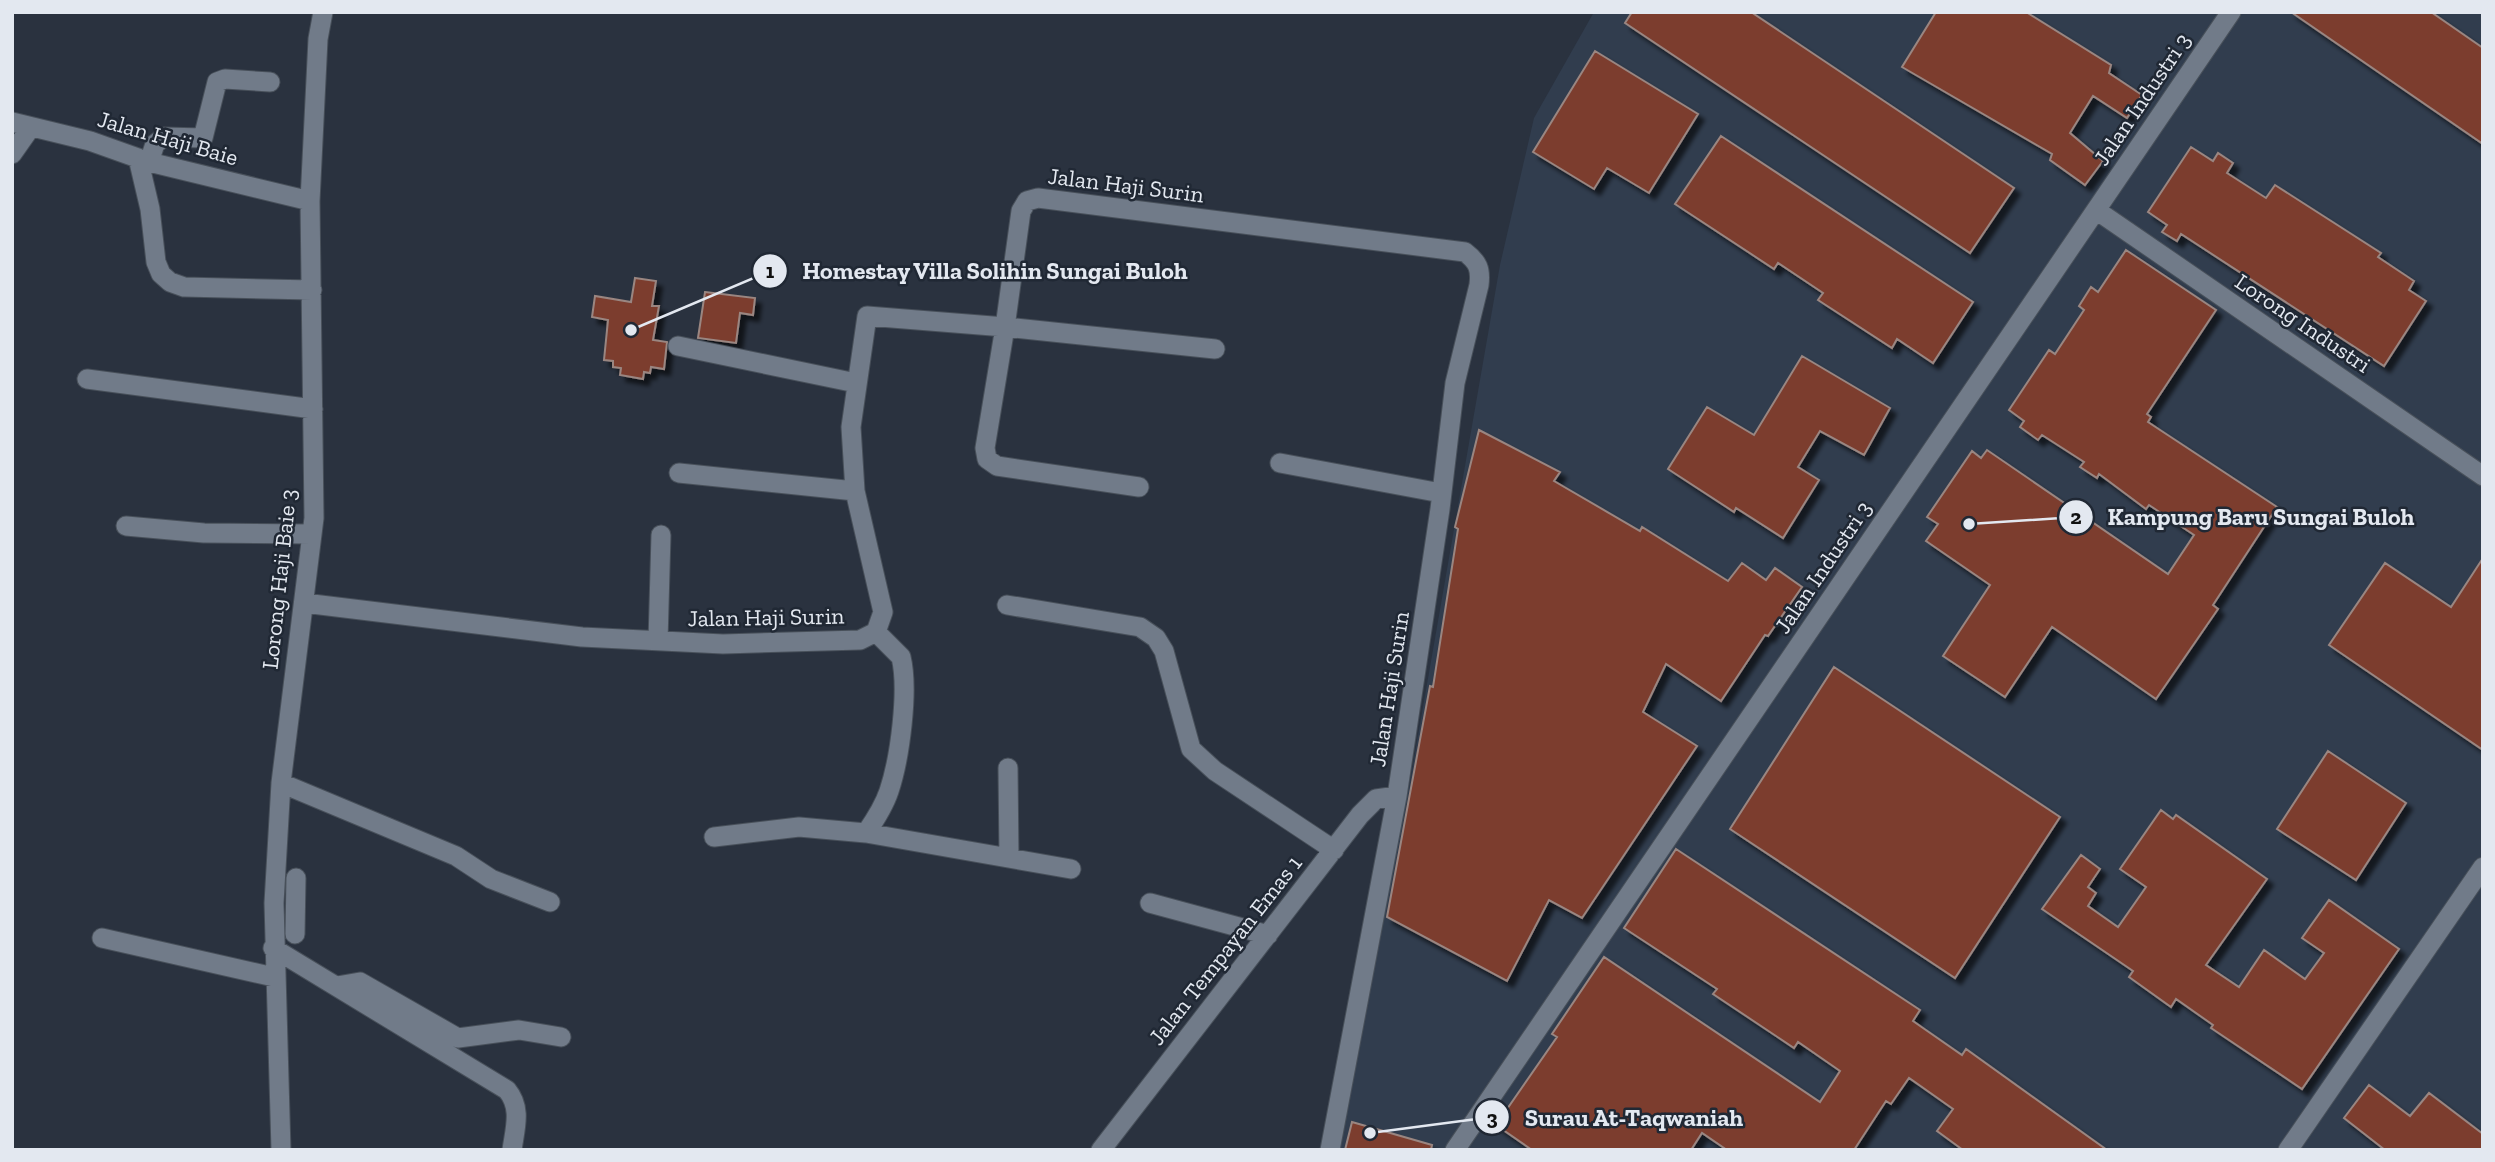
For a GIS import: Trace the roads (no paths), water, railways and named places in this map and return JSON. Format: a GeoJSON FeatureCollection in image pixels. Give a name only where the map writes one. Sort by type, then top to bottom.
{"type":"FeatureCollection","features":[{"type":"Feature","properties":{"kind":"street","name":"Lorong Haji Baie 3"},"geometry":{"type":"LineString","coordinates":[[281,1150],[273,948],[274,903],[281,783],[312,534],[310,201],[318,39],[323,12]]}},
{"type":"Feature","properties":{"kind":"street","name":"Jalan Industri 3"},"geometry":{"type":"LineString","coordinates":[[1455,1150],[2231,12]]}},
{"type":"Feature","properties":{"kind":"street"},"geometry":{"type":"LineString","coordinates":[[270,82],[225,79],[218,82],[203,138],[164,137],[143,160],[156,262],[161,274],[170,282],[184,287],[312,290]]}},
{"type":"Feature","properties":{"kind":"street","name":"Jalan Haji Baie"},"geometry":{"type":"LineString","coordinates":[[20,124],[90,141],[143,160],[310,201]]}},
{"type":"Feature","properties":{"kind":"street"},"geometry":{"type":"LineString","coordinates":[[12,154],[20,124]]}},
{"type":"Feature","properties":{"kind":"street","name":"Jalan Haji Surin"},"geometry":{"type":"LineString","coordinates":[[303,603],[582,637],[723,644],[839,643],[860,640],[876,632],[883,612],[855,491],[851,427],[867,316],[1005,327],[1021,211],[1032,198],[1465,252],[1476,260],[1480,272],[1455,383],[1397,796],[1329,1150]]}},
{"type":"Feature","properties":{"kind":"street","name":"Lorong Industri"},"geometry":{"type":"LineString","coordinates":[[2096,211],[2483,476]]}},
{"type":"Feature","properties":{"kind":"street"},"geometry":{"type":"LineString","coordinates":[[1139,487],[997,466],[987,459],[985,448],[1005,327],[1214,349]]}},
{"type":"Feature","properties":{"kind":"street"},"geometry":{"type":"LineString","coordinates":[[678,346],[856,383]]}},
{"type":"Feature","properties":{"kind":"street"},"geometry":{"type":"LineString","coordinates":[[87,379],[313,409]]}},
{"type":"Feature","properties":{"kind":"street"},"geometry":{"type":"LineString","coordinates":[[1280,463],[1441,493]]}},
{"type":"Feature","properties":{"kind":"street"},"geometry":{"type":"LineString","coordinates":[[679,473],[855,491]]}},
{"type":"Feature","properties":{"kind":"street"},"geometry":{"type":"LineString","coordinates":[[126,526],[204,533],[312,534]]}},
{"type":"Feature","properties":{"kind":"street"},"geometry":{"type":"LineString","coordinates":[[658,641],[661,535]]}},
{"type":"Feature","properties":{"kind":"street"},"geometry":{"type":"LineString","coordinates":[[1007,605],[1140,627],[1156,638],[1170,668],[1191,749],[1214,771],[1334,850]]}},
{"type":"Feature","properties":{"kind":"street"},"geometry":{"type":"LineString","coordinates":[[866,833],[889,791],[895,767],[901,713],[901,657],[876,632]]}},
{"type":"Feature","properties":{"kind":"street"},"geometry":{"type":"LineString","coordinates":[[1008,768],[1009,858]]}},
{"type":"Feature","properties":{"kind":"street"},"geometry":{"type":"LineString","coordinates":[[281,783],[456,856],[491,879],[550,902]]}},
{"type":"Feature","properties":{"kind":"street","name":"Jalan Tempayan Emas 1"},"geometry":{"type":"LineString","coordinates":[[1101,1150],[1371,802],[1381,797],[1397,796]]}},
{"type":"Feature","properties":{"kind":"street"},"geometry":{"type":"LineString","coordinates":[[714,837],[799,827],[866,833],[1071,869]]}},
{"type":"Feature","properties":{"kind":"street"},"geometry":{"type":"LineString","coordinates":[[2288,1150],[2483,867]]}},
{"type":"Feature","properties":{"kind":"street"},"geometry":{"type":"LineString","coordinates":[[295,933],[296,878]]}},
{"type":"Feature","properties":{"kind":"street"},"geometry":{"type":"LineString","coordinates":[[274,903],[295,907]]}},
{"type":"Feature","properties":{"kind":"street"},"geometry":{"type":"LineString","coordinates":[[1150,903],[1268,935]]}},
{"type":"Feature","properties":{"kind":"street"},"geometry":{"type":"LineString","coordinates":[[102,938],[274,977]]}},
{"type":"Feature","properties":{"kind":"street"},"geometry":{"type":"LineString","coordinates":[[273,948],[508,1090],[515,1100],[517,1115],[512,1150]]}},
{"type":"Feature","properties":{"kind":"street"},"geometry":{"type":"LineString","coordinates":[[337,986],[360,982],[458,1038],[519,1030],[561,1037]]}},
{"type":"Feature","properties":{"kind":"place","name":"Homestay Villa Solihin Sungai Buloh"},"geometry":{"type":"Point","coordinates":[631,330]}},
{"type":"Feature","properties":{"kind":"place","name":"Kampung Baru Sungai Buloh"},"geometry":{"type":"Point","coordinates":[1969,524]}},
{"type":"Feature","properties":{"kind":"place","name":"Surau At-Taqwaniah"},"geometry":{"type":"Point","coordinates":[1370,1133]}}]}
